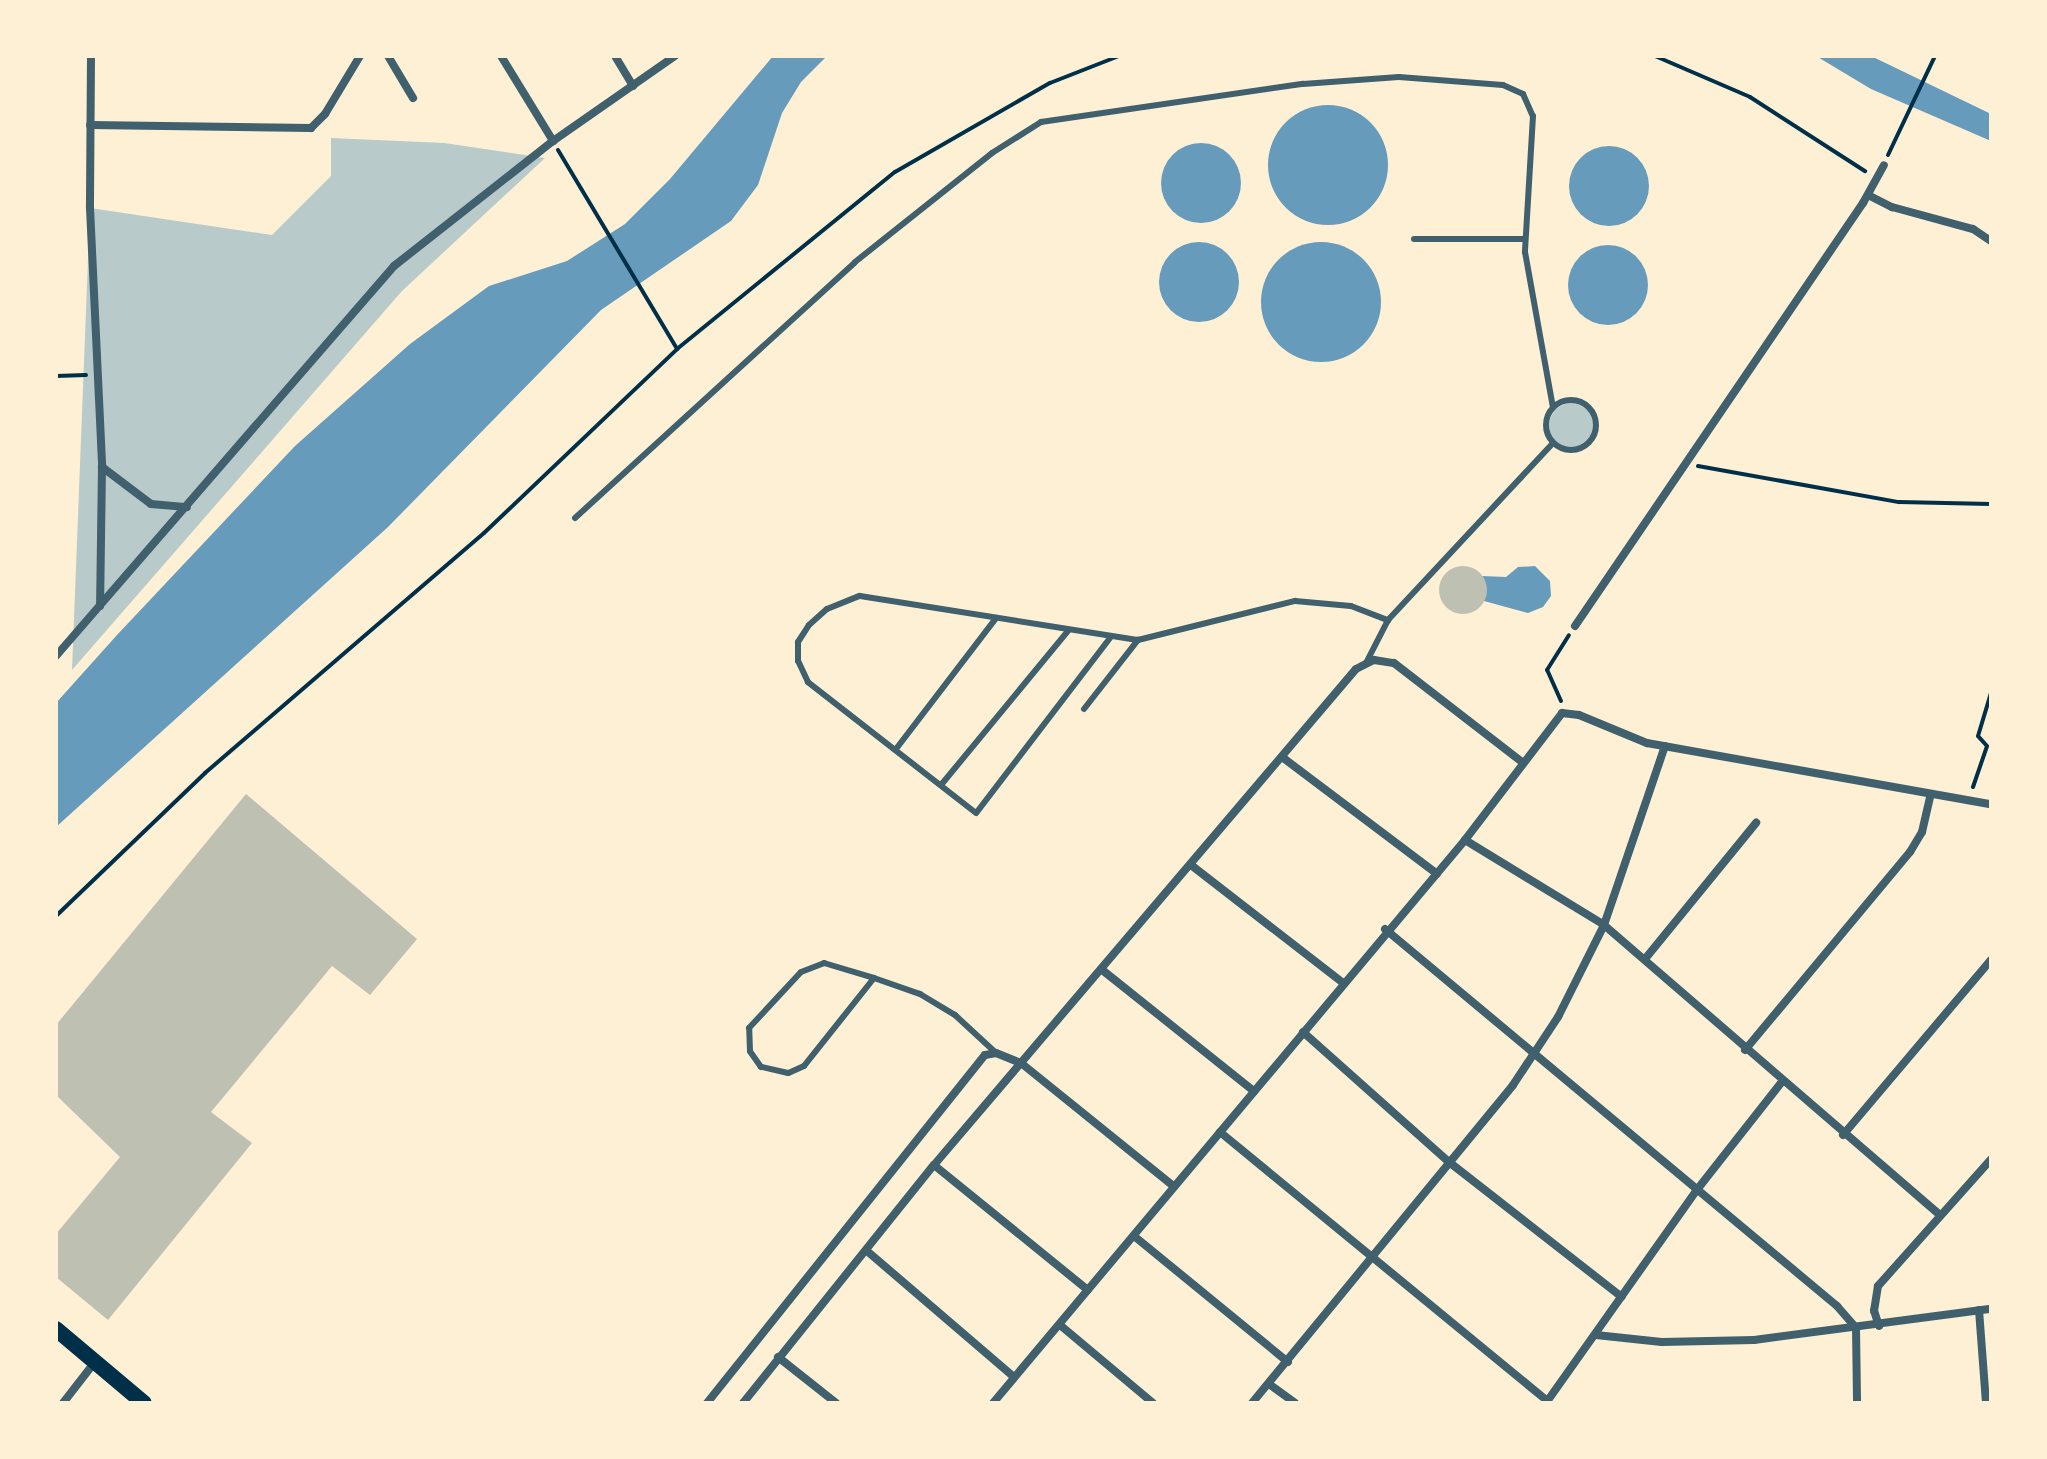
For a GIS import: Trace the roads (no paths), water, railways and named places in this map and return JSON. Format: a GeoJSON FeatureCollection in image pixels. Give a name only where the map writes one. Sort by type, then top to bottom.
{"type":"FeatureCollection","features":[{"type":"Feature","properties":{"kind":"main road"},"geometry":{"type":"LineString","coordinates":[[56,1329],[144,1403]]}},
{"type":"Feature","properties":{"kind":"street"},"geometry":{"type":"LineString","coordinates":[[91,56],[90,125],[102,467],[100,606]]}},
{"type":"Feature","properties":{"kind":"street"},"geometry":{"type":"LineString","coordinates":[[90,125],[311,128],[325,114],[360,56]]}},
{"type":"Feature","properties":{"kind":"street"},"geometry":{"type":"LineString","coordinates":[[388,56],[413,98]]}},
{"type":"Feature","properties":{"kind":"street"},"geometry":{"type":"LineString","coordinates":[[501,56],[553,141]]}},
{"type":"Feature","properties":{"kind":"street"},"geometry":{"type":"LineString","coordinates":[[615,56],[633,86]]}},
{"type":"Feature","properties":{"kind":"street"},"geometry":{"type":"LineString","coordinates":[[56,656],[187,507],[292,379],[394,266],[553,141],[675,56]]}},
{"type":"Feature","properties":{"kind":"street"},"geometry":{"type":"LineString","coordinates":[[1575,626],[1868,195],[1884,165]]}},
{"type":"Feature","properties":{"kind":"street"},"geometry":{"type":"LineString","coordinates":[[1868,195],[1892,207],[1973,229],[1991,241]]}},
{"type":"Feature","properties":{"kind":"street"},"geometry":{"type":"LineString","coordinates":[[102,467],[151,504],[187,507]]}},
{"type":"Feature","properties":{"kind":"street"},"geometry":{"type":"LineString","coordinates":[[743,1403],[934,1165],[1366,663],[1394,663],[1522,762]]}},
{"type":"Feature","properties":{"kind":"street"},"geometry":{"type":"LineString","coordinates":[[993,1403],[1134,1236],[1172,1185],[1303,1032],[1385,929],[1437,874],[1522,762],[1566,712],[1624,736],[1665,746],[1930,796],[1991,804]]}},
{"type":"Feature","properties":{"kind":"street"},"geometry":{"type":"LineString","coordinates":[[1252,1403],[1375,1257],[1535,1052],[1604,925],[1665,746]]}},
{"type":"Feature","properties":{"kind":"street"},"geometry":{"type":"LineString","coordinates":[[1282,757],[1437,874]]}},
{"type":"Feature","properties":{"kind":"street"},"geometry":{"type":"LineString","coordinates":[[1745,1050],[1910,852],[1922,832],[1930,796]]}},
{"type":"Feature","properties":{"kind":"street"},"geometry":{"type":"LineString","coordinates":[[1645,959],[1756,823]]}},
{"type":"Feature","properties":{"kind":"street"},"geometry":{"type":"LineString","coordinates":[[1465,840],[1604,925],[1781,1083],[1940,1215]]}},
{"type":"Feature","properties":{"kind":"street"},"geometry":{"type":"LineString","coordinates":[[1191,865],[1343,983]]}},
{"type":"Feature","properties":{"kind":"street"},"geometry":{"type":"LineString","coordinates":[[1385,929],[1837,1306],[1856,1328],[1857,1403]]}},
{"type":"Feature","properties":{"kind":"street"},"geometry":{"type":"LineString","coordinates":[[1843,1135],[1991,960]]}},
{"type":"Feature","properties":{"kind":"street"},"geometry":{"type":"LineString","coordinates":[[1101,969],[1254,1091]]}},
{"type":"Feature","properties":{"kind":"street"},"geometry":{"type":"LineString","coordinates":[[1303,1032],[1449,1162],[1622,1297]]}},
{"type":"Feature","properties":{"kind":"street"},"geometry":{"type":"LineString","coordinates":[[707,1403],[982,1057],[996,1053],[1021,1063],[1172,1185]]}},
{"type":"Feature","properties":{"kind":"street"},"geometry":{"type":"LineString","coordinates":[[1220,1132],[1375,1257],[1546,1402],[1696,1191],[1781,1083]]}},
{"type":"Feature","properties":{"kind":"street"},"geometry":{"type":"LineString","coordinates":[[1879,1326],[1874,1311],[1878,1286],[1991,1159]]}},
{"type":"Feature","properties":{"kind":"street"},"geometry":{"type":"LineString","coordinates":[[934,1165],[1088,1290]]}},
{"type":"Feature","properties":{"kind":"street"},"geometry":{"type":"LineString","coordinates":[[1134,1236],[1288,1362]]}},
{"type":"Feature","properties":{"kind":"street"},"geometry":{"type":"LineString","coordinates":[[867,1251],[1013,1376]]}},
{"type":"Feature","properties":{"kind":"street"},"geometry":{"type":"LineString","coordinates":[[1596,1335],[1662,1342],[1754,1340],[1991,1309]]}},
{"type":"Feature","properties":{"kind":"street"},"geometry":{"type":"LineString","coordinates":[[1979,1310],[1986,1403]]}},
{"type":"Feature","properties":{"kind":"street"},"geometry":{"type":"LineString","coordinates":[[1060,1325],[1153,1403]]}},
{"type":"Feature","properties":{"kind":"street"},"geometry":{"type":"LineString","coordinates":[[778,1357],[836,1403]]}},
{"type":"Feature","properties":{"kind":"street"},"geometry":{"type":"LineString","coordinates":[[63,1403],[94,1363]]}},
{"type":"Feature","properties":{"kind":"street"},"geometry":{"type":"LineString","coordinates":[[1269,1384],[1295,1403]]}},
{"type":"Feature","properties":{"kind":"lane"},"geometry":{"type":"LineString","coordinates":[[575,518],[855,262],[992,153],[1041,122],[1303,84],[1399,77],[1503,85],[1523,94],[1533,116],[1525,239],[1553,407],[1546,421],[1553,443]]}},
{"type":"Feature","properties":{"kind":"lane"},"geometry":{"type":"LineString","coordinates":[[1414,239],[1525,239]]}},
{"type":"Feature","properties":{"kind":"lane"},"geometry":{"type":"LineString","coordinates":[[1553,407],[1567,400],[1583,402],[1594,413],[1596,429],[1589,443],[1575,450],[1553,443]]}},
{"type":"Feature","properties":{"kind":"lane"},"geometry":{"type":"LineString","coordinates":[[1366,663],[1388,620],[1553,443]]}},
{"type":"Feature","properties":{"kind":"lane"},"geometry":{"type":"LineString","coordinates":[[1110,638],[976,813],[808,682],[798,661],[798,642],[809,625],[827,609],[860,596],[1110,638],[1138,640],[1295,601],[1351,606],[1388,620]]}},
{"type":"Feature","properties":{"kind":"lane"},"geometry":{"type":"LineString","coordinates":[[896,749],[996,618]]}},
{"type":"Feature","properties":{"kind":"lane"},"geometry":{"type":"LineString","coordinates":[[941,785],[1068,631]]}},
{"type":"Feature","properties":{"kind":"lane"},"geometry":{"type":"LineString","coordinates":[[1084,709],[1138,640]]}},
{"type":"Feature","properties":{"kind":"lane"},"geometry":{"type":"LineString","coordinates":[[874,978],[804,1066],[788,1073],[761,1067],[750,1051],[749,1028],[801,972],[824,963],[874,978],[920,994],[955,1015],[996,1053]]}},
{"type":"Feature","properties":{"kind":"water"},"geometry":{"type":"Polygon","coordinates":[[[773,56],[827,56],[801,82],[782,113],[758,185],[731,221],[601,310],[388,527],[56,827],[56,703],[117,635],[295,446],[410,344],[489,286],[567,261],[625,224],[670,179],[773,56]]]}},
{"type":"Feature","properties":{"kind":"water"},"geometry":{"type":"Polygon","coordinates":[[[1816,56],[1871,56],[1991,114],[1991,141],[1871,89],[1816,56]]]}},
{"type":"Feature","properties":{"kind":"water"},"geometry":{"type":"Polygon","coordinates":[[[1328,105],[1351,109],[1371,122],[1384,142],[1388,165],[1384,188],[1371,208],[1351,221],[1328,225],[1305,221],[1285,208],[1272,188],[1268,165],[1272,142],[1285,122],[1305,109],[1328,105]]]}},
{"type":"Feature","properties":{"kind":"water"},"geometry":{"type":"Polygon","coordinates":[[[1201,143],[1216,146],[1229,155],[1238,168],[1241,183],[1238,198],[1229,211],[1216,220],[1201,223],[1186,220],[1173,211],[1164,198],[1161,183],[1164,168],[1173,155],[1186,146],[1201,143]]]}},
{"type":"Feature","properties":{"kind":"water"},"geometry":{"type":"Polygon","coordinates":[[[1609,146],[1624,149],[1637,158],[1646,171],[1649,186],[1646,201],[1637,214],[1624,223],[1609,226],[1594,223],[1581,214],[1572,201],[1569,186],[1572,171],[1581,158],[1594,149],[1609,146]]]}},
{"type":"Feature","properties":{"kind":"water"},"geometry":{"type":"Polygon","coordinates":[[[1199,242],[1214,245],[1227,254],[1236,267],[1239,282],[1236,297],[1227,310],[1214,319],[1199,322],[1184,319],[1171,310],[1162,297],[1159,282],[1162,267],[1171,254],[1184,245],[1199,242]]]}},
{"type":"Feature","properties":{"kind":"water"},"geometry":{"type":"Polygon","coordinates":[[[1321,242],[1344,246],[1364,259],[1377,279],[1381,302],[1377,325],[1364,345],[1344,358],[1321,362],[1298,358],[1278,345],[1265,325],[1261,302],[1265,279],[1278,259],[1298,246],[1321,242]]]}},
{"type":"Feature","properties":{"kind":"water"},"geometry":{"type":"Polygon","coordinates":[[[1608,245],[1623,248],[1636,257],[1645,270],[1648,285],[1645,300],[1636,313],[1623,322],[1608,325],[1593,322],[1580,313],[1571,300],[1568,285],[1571,270],[1580,257],[1593,248],[1608,245]]]}},
{"type":"Feature","properties":{"kind":"water"},"geometry":{"type":"Polygon","coordinates":[[[1535,566],[1550,581],[1551,596],[1543,607],[1528,613],[1484,601],[1482,576],[1506,577],[1518,567],[1535,566]]]}}]}
